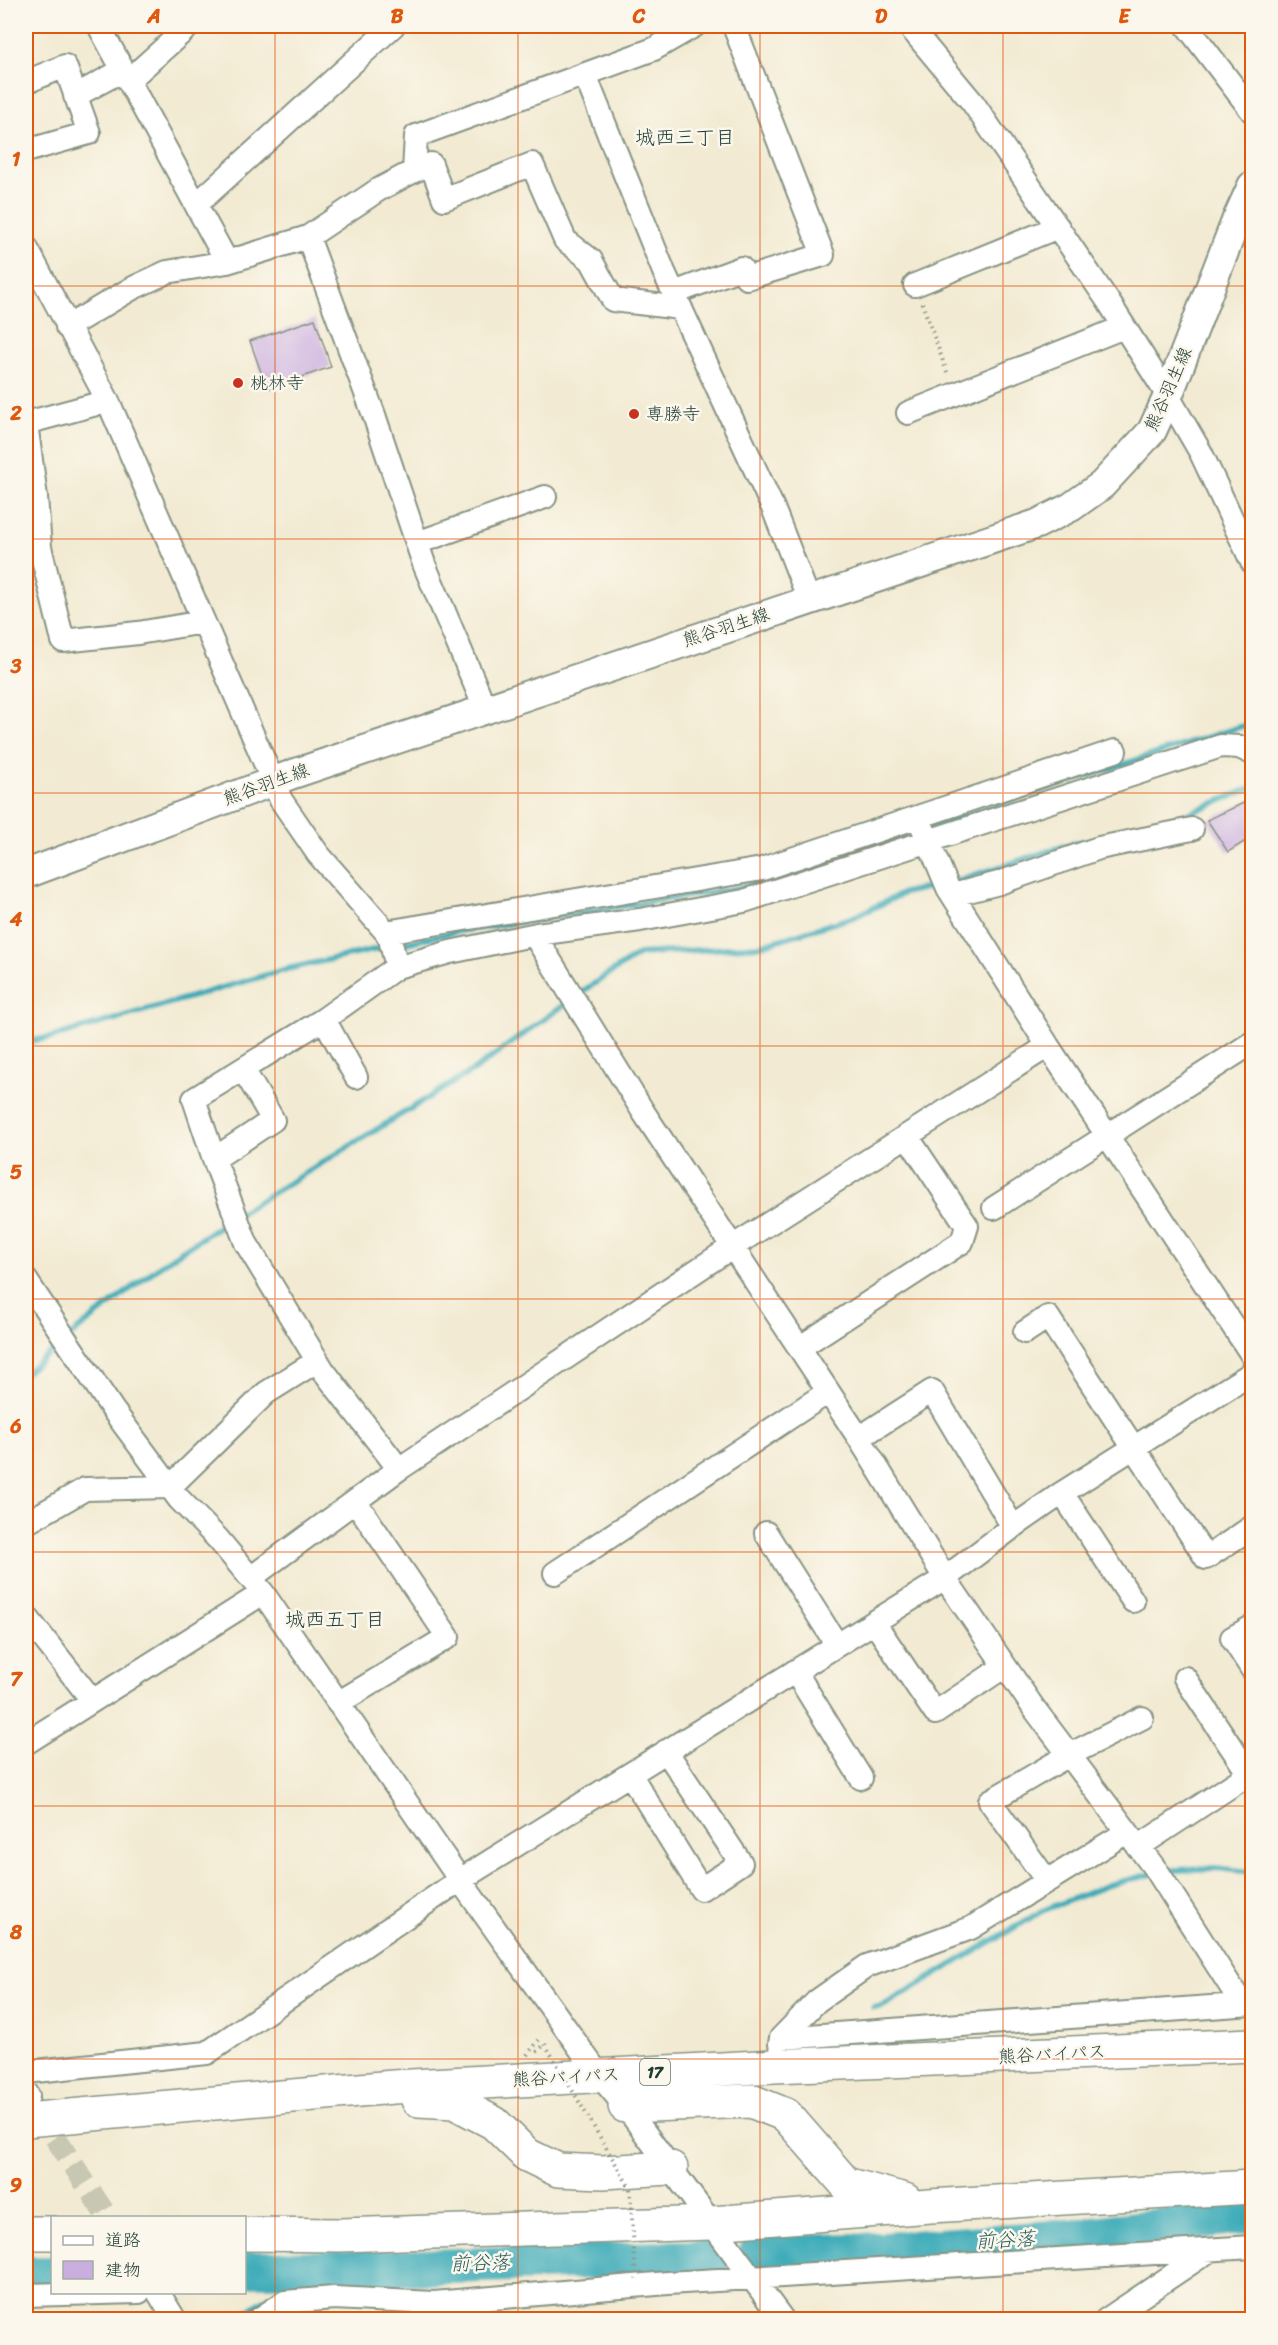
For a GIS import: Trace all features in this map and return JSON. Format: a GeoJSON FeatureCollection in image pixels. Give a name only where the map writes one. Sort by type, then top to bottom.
{"type":"FeatureCollection","features":[{"type":"Feature","properties":{"kind":"highway","name":"熊谷バイパス"},"geometry":{"type":"LineString","coordinates":[[26,2103],[393,2087],[599,2075],[777,2052],[1252,2045]]}},
{"type":"Feature","properties":{"kind":"highway"},"geometry":{"type":"LineString","coordinates":[[393,2087],[411,2099],[454,2102],[494,2123],[527,2155],[558,2170],[603,2172],[670,2169]]}},
{"type":"Feature","properties":{"kind":"highway","name":"17"},"geometry":{"type":"LineString","coordinates":[[625,2106],[751,2101],[786,2115],[846,2184],[930,2206]]}},
{"type":"Feature","properties":{"kind":"highway","name":"17"},"geometry":{"type":"LineString","coordinates":[[246,2234],[340,2235],[712,2223],[930,2206],[1252,2187]]}},
{"type":"Feature","properties":{"kind":"highway"},"geometry":{"type":"LineString","coordinates":[[26,2233],[51,2233]]}},
{"type":"Feature","properties":{"kind":"main road","name":"熊谷羽生線"},"geometry":{"type":"LineString","coordinates":[[26,874],[273,781],[1037,524],[1071,507],[1102,485],[1152,431],[1168,396],[1236,220],[1252,186]]}},
{"type":"Feature","properties":{"kind":"street"},"geometry":{"type":"LineString","coordinates":[[99,26],[227,262]]}},
{"type":"Feature","properties":{"kind":"street"},"geometry":{"type":"LineString","coordinates":[[75,96],[126,75],[189,26]]}},
{"type":"Feature","properties":{"kind":"street"},"geometry":{"type":"LineString","coordinates":[[197,204],[393,26]]}},
{"type":"Feature","properties":{"kind":"street"},"geometry":{"type":"LineString","coordinates":[[67,327],[131,289],[167,272],[227,262],[308,237],[378,190],[431,164],[444,199],[532,164],[566,240],[591,260],[613,300],[678,301],[741,268],[747,278],[823,255],[734,26]]}},
{"type":"Feature","properties":{"kind":"street"},"geometry":{"type":"LineString","coordinates":[[909,26],[973,103],[1124,327],[1168,396],[1245,527],[1252,562]]}},
{"type":"Feature","properties":{"kind":"street"},"geometry":{"type":"LineString","coordinates":[[1187,26],[1252,111]]}},
{"type":"Feature","properties":{"kind":"street"},"geometry":{"type":"LineString","coordinates":[[414,171],[416,136],[588,83],[654,49],[686,27]]}},
{"type":"Feature","properties":{"kind":"street"},"geometry":{"type":"LineString","coordinates":[[26,82],[65,66],[89,133],[26,151]]}},
{"type":"Feature","properties":{"kind":"street"},"geometry":{"type":"LineString","coordinates":[[588,83],[678,301],[773,508],[809,600]]}},
{"type":"Feature","properties":{"kind":"street"},"geometry":{"type":"LineString","coordinates":[[915,285],[1058,227]]}},
{"type":"Feature","properties":{"kind":"street"},"geometry":{"type":"LineString","coordinates":[[308,237],[374,415],[417,543],[485,708]]}},
{"type":"Feature","properties":{"kind":"street"},"geometry":{"type":"LineString","coordinates":[[26,248],[108,401],[286,809],[391,948],[450,952],[537,934],[640,920],[744,901],[1115,751]]}},
{"type":"Feature","properties":{"kind":"street"},"geometry":{"type":"LineString","coordinates":[[908,413],[1124,327]]}},
{"type":"Feature","properties":{"kind":"street"},"geometry":{"type":"LineString","coordinates":[[108,401],[26,423],[36,497],[33,549],[63,641],[138,633],[203,622]]}},
{"type":"Feature","properties":{"kind":"street"},"geometry":{"type":"LineString","coordinates":[[417,543],[545,497]]}},
{"type":"Feature","properties":{"kind":"street"},"geometry":{"type":"LineString","coordinates":[[399,1469],[318,1361],[246,1243],[194,1099],[324,1018],[391,948],[762,869],[1124,779],[1221,746],[1239,747],[1252,753]]}},
{"type":"Feature","properties":{"kind":"street"},"geometry":{"type":"LineString","coordinates":[[26,2072],[207,2053],[460,1880],[945,1578],[1062,1493],[1134,1449],[1252,1358],[1047,1046],[948,887],[923,829]]}},
{"type":"Feature","properties":{"kind":"street"},"geometry":{"type":"LineString","coordinates":[[948,887],[999,883],[1099,848],[1192,829]]}},
{"type":"Feature","properties":{"kind":"street"},"geometry":{"type":"LineString","coordinates":[[537,934],[538,941],[644,1113],[859,1438],[945,1578],[1069,1755],[1159,1874],[1247,2004],[777,2052]]}},
{"type":"Feature","properties":{"kind":"street"},"geometry":{"type":"LineString","coordinates":[[324,1018],[356,1077]]}},
{"type":"Feature","properties":{"kind":"street"},"geometry":{"type":"LineString","coordinates":[[994,1208],[1252,1042]]}},
{"type":"Feature","properties":{"kind":"street"},"geometry":{"type":"LineString","coordinates":[[26,1743],[258,1585],[356,1502],[399,1469],[732,1247],[1047,1046]]}},
{"type":"Feature","properties":{"kind":"street"},"geometry":{"type":"LineString","coordinates":[[214,1159],[273,1120],[243,1069]]}},
{"type":"Feature","properties":{"kind":"street"},"geometry":{"type":"LineString","coordinates":[[799,1348],[963,1242],[967,1226],[907,1136]]}},
{"type":"Feature","properties":{"kind":"street"},"geometry":{"type":"LineString","coordinates":[[26,1280],[170,1487],[258,1585],[460,1880],[599,2075],[625,2106],[753,2279],[773,2316]]}},
{"type":"Feature","properties":{"kind":"street"},"geometry":{"type":"LineString","coordinates":[[1025,1332],[1048,1317],[1206,1557],[1252,1527]]}},
{"type":"Feature","properties":{"kind":"street"},"geometry":{"type":"LineString","coordinates":[[26,1522],[85,1489],[170,1487],[266,1393],[318,1361]]}},
{"type":"Feature","properties":{"kind":"street"},"geometry":{"type":"LineString","coordinates":[[859,1438],[932,1391],[1013,1527]]}},
{"type":"Feature","properties":{"kind":"street"},"geometry":{"type":"LineString","coordinates":[[555,1573],[828,1392]]}},
{"type":"Feature","properties":{"kind":"street"},"geometry":{"type":"LineString","coordinates":[[1062,1493],[1133,1601]]}},
{"type":"Feature","properties":{"kind":"street"},"geometry":{"type":"LineString","coordinates":[[338,1703],[448,1637],[356,1502]]}},
{"type":"Feature","properties":{"kind":"street"},"geometry":{"type":"LineString","coordinates":[[766,1533],[837,1645]]}},
{"type":"Feature","properties":{"kind":"street"},"geometry":{"type":"LineString","coordinates":[[26,1616],[92,1700]]}},
{"type":"Feature","properties":{"kind":"street"},"geometry":{"type":"LineString","coordinates":[[874,1622],[935,1713],[1005,1666]]}},
{"type":"Feature","properties":{"kind":"street"},"geometry":{"type":"LineString","coordinates":[[1252,1628],[1232,1638],[1252,1669]]}},
{"type":"Feature","properties":{"kind":"street"},"geometry":{"type":"LineString","coordinates":[[795,1671],[861,1778]]}},
{"type":"Feature","properties":{"kind":"street"},"geometry":{"type":"LineString","coordinates":[[777,2052],[818,2001],[867,1966],[971,1928],[1047,1881],[1133,1840],[1251,1773],[1185,1678]]}},
{"type":"Feature","properties":{"kind":"street"},"geometry":{"type":"LineString","coordinates":[[1047,1881],[990,1801],[1069,1755],[1142,1718]]}},
{"type":"Feature","properties":{"kind":"street"},"geometry":{"type":"LineString","coordinates":[[630,1774],[700,1890],[741,1863],[666,1751]]}},
{"type":"Feature","properties":{"kind":"street"},"geometry":{"type":"LineString","coordinates":[[258,2319],[285,2302],[334,2298],[434,2303],[668,2283],[1252,2247]]}},
{"type":"Feature","properties":{"kind":"street"},"geometry":{"type":"LineString","coordinates":[[1115,2317],[1212,2250]]}},
{"type":"Feature","properties":{"kind":"street"},"geometry":{"type":"LineString","coordinates":[[26,2295],[64,2294]]}},
{"type":"Feature","properties":{"kind":"street"},"geometry":{"type":"LineString","coordinates":[[159,2294],[175,2319]]}},
{"type":"Feature","properties":{"kind":"path"},"geometry":{"type":"LineString","coordinates":[[915,285],[955,395]]}},
{"type":"Feature","properties":{"kind":"path"},"geometry":{"type":"LineString","coordinates":[[539,2040],[526,2054],[530,2058],[545,2044],[630,2188],[636,2278]]}},
{"type":"Feature","properties":{"kind":"building"},"geometry":{"type":"Polygon","coordinates":[[[315,319],[331,367],[267,389],[250,341],[315,319]]]}},
{"type":"Feature","properties":{"kind":"building"},"geometry":{"type":"Polygon","coordinates":[[[1252,799],[1252,837],[1228,852],[1207,820],[1252,799]]]}},
{"type":"Feature","properties":{"kind":"waterway"},"geometry":{"type":"LineString","coordinates":[[397,945],[455,932],[738,888],[1252,723]]}},
{"type":"Feature","properties":{"kind":"waterway"},"geometry":{"type":"LineString","coordinates":[[1152,826],[1252,788]]}},
{"type":"Feature","properties":{"kind":"waterway"},"geometry":{"type":"LineString","coordinates":[[577,995],[639,954],[759,946],[854,917],[904,893],[959,880],[1074,843],[1092,840]]}},
{"type":"Feature","properties":{"kind":"waterway"},"geometry":{"type":"LineString","coordinates":[[26,1042],[53,1037],[287,969],[387,947]]}},
{"type":"Feature","properties":{"kind":"waterway"},"geometry":{"type":"LineString","coordinates":[[240,1213],[477,1068],[569,1001]]}},
{"type":"Feature","properties":{"kind":"waterway"},"geometry":{"type":"LineString","coordinates":[[70,1336],[165,1262],[232,1218]]}},
{"type":"Feature","properties":{"kind":"waterway"},"geometry":{"type":"LineString","coordinates":[[26,1372],[62,1343]]}},
{"type":"Feature","properties":{"kind":"waterway"},"geometry":{"type":"LineString","coordinates":[[1162,1871],[1214,1868],[1252,1872]]}},
{"type":"Feature","properties":{"kind":"waterway"},"geometry":{"type":"LineString","coordinates":[[873,2008],[883,2006],[1042,1911],[1108,1885],[1152,1874]]}},
{"type":"Feature","properties":{"kind":"waterway","name":"前谷落"},"geometry":{"type":"LineString","coordinates":[[756,2254],[884,2250],[1067,2237],[1252,2215]]}},
{"type":"Feature","properties":{"kind":"waterway","name":"前谷落"},"geometry":{"type":"LineString","coordinates":[[246,2269],[394,2268],[715,2257]]}},
{"type":"Feature","properties":{"kind":"waterway"},"geometry":{"type":"LineString","coordinates":[[234,2320],[314,2268]]}},
{"type":"Feature","properties":{"kind":"waterway","name":"前谷落"},"geometry":{"type":"LineString","coordinates":[[26,2274],[51,2274]]}},
{"type":"Feature","properties":{"kind":"tunnel"},"geometry":{"type":"LineString","coordinates":[[37,2110],[107,2216]]}},
{"type":"Feature","properties":{"kind":"place","name":"桃林寺"},"geometry":{"type":"Point","coordinates":[238,383]}},
{"type":"Feature","properties":{"kind":"place","name":"専勝寺"},"geometry":{"type":"Point","coordinates":[634,414]}},
{"type":"Feature","properties":{"kind":"district","name":"城西三丁目"},"geometry":{"type":"Point","coordinates":[685,137]}},
{"type":"Feature","properties":{"kind":"district","name":"城西五丁目"},"geometry":{"type":"Point","coordinates":[335,1619]}}]}
